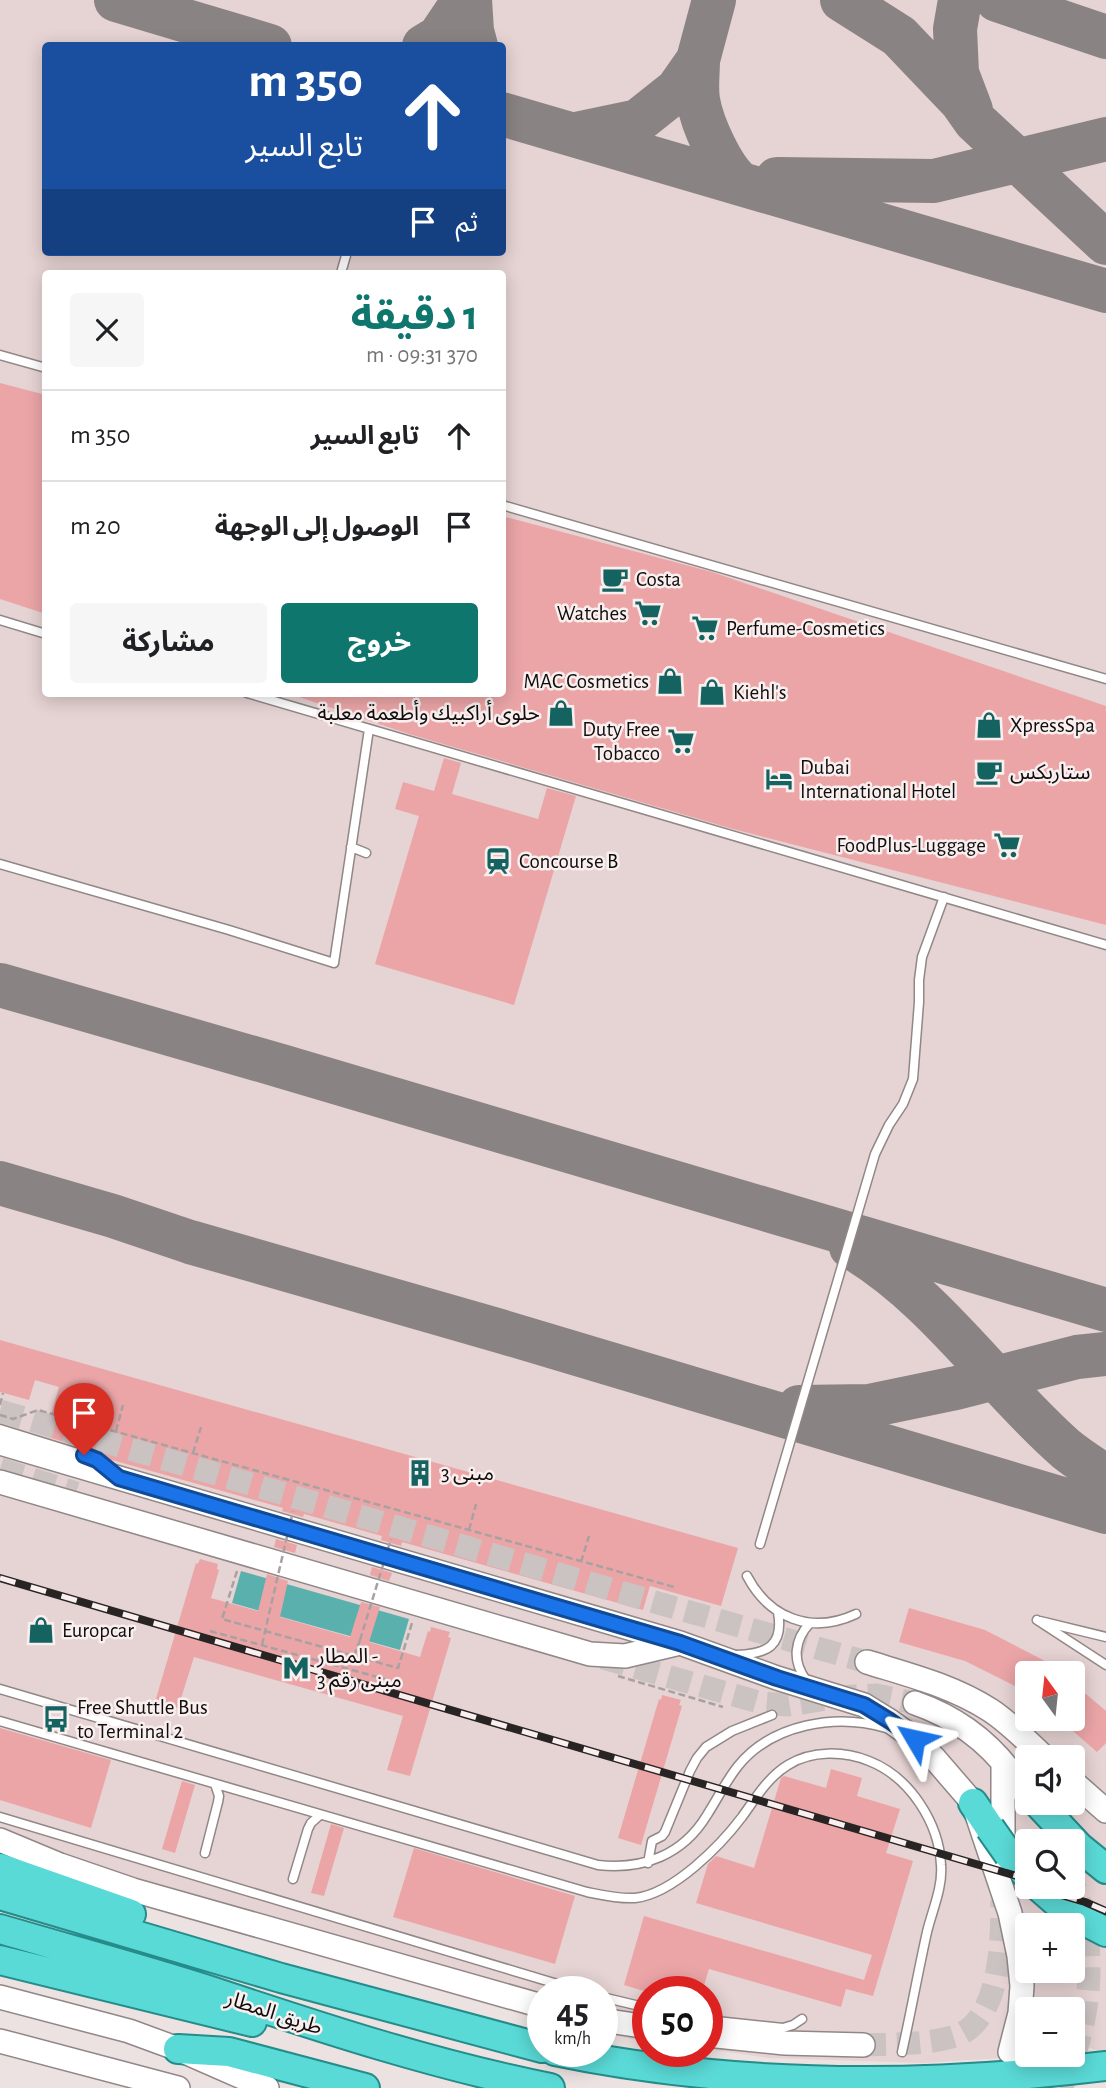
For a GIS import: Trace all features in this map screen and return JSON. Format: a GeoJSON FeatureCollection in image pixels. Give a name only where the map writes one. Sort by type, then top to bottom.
{"type":"FeatureCollection","features":[{"type":"Feature","properties":{"kind":"highway"},"geometry":{"type":"LineString","coordinates":[[973,1804],[1013,1866]]}},
{"type":"Feature","properties":{"kind":"highway"},"geometry":{"type":"LineString","coordinates":[[1048,1815],[1079,1847],[1106,1869]]}},
{"type":"Feature","properties":{"kind":"highway"},"geometry":{"type":"LineString","coordinates":[[0,1868],[200,1938],[281,1978]]}},
{"type":"Feature","properties":{"kind":"highway","name":"طريق المطار"},"geometry":{"type":"LineString","coordinates":[[0,1895],[281,1978],[527,2044]]}},
{"type":"Feature","properties":{"kind":"highway"},"geometry":{"type":"LineString","coordinates":[[1053,1899],[1069,1913],[1106,1932]]}},
{"type":"Feature","properties":{"kind":"highway","name":"طريق المطار"},"geometry":{"type":"LineString","coordinates":[[0,1929],[212,1992],[348,2037],[465,2069],[550,2088]]}},
{"type":"Feature","properties":{"kind":"highway"},"geometry":{"type":"LineString","coordinates":[[0,1960],[272,2027],[348,2037]]}},
{"type":"Feature","properties":{"kind":"highway"},"geometry":{"type":"LineString","coordinates":[[177,2049],[229,2052],[365,2088]]}},
{"type":"Feature","properties":{"kind":"highway"},"geometry":{"type":"LineString","coordinates":[[618,2064],[739,2081],[847,2086],[996,2081],[1106,2066]]}},
{"type":"Feature","properties":{"kind":"main road"},"geometry":{"type":"LineString","coordinates":[[0,1443],[680,1643],[777,1678],[864,1705],[915,1739],[973,1804],[1010,1913],[1019,1956],[1022,1986],[1020,2013],[1010,2052]]}},
{"type":"Feature","properties":{"kind":"main road"},"geometry":{"type":"LineString","coordinates":[[0,1482],[590,1654],[625,1656],[680,1643]]}},
{"type":"Feature","properties":{"kind":"main road"},"geometry":{"type":"LineString","coordinates":[[867,1662],[939,1679],[991,1711],[1030,1745]]}},
{"type":"Feature","properties":{"kind":"main road"},"geometry":{"type":"LineString","coordinates":[[939,1679],[951,1718]]}},
{"type":"Feature","properties":{"kind":"main road"},"geometry":{"type":"LineString","coordinates":[[915,1703],[951,1718],[969,1729],[987,1745],[1015,1779]]}},
{"type":"Feature","properties":{"kind":"main road"},"geometry":{"type":"LineString","coordinates":[[1085,1793],[1106,1811]]}},
{"type":"Feature","properties":{"kind":"main road"},"geometry":{"type":"LineString","coordinates":[[1013,1866],[1020,1815]]}},
{"type":"Feature","properties":{"kind":"main road"},"geometry":{"type":"LineString","coordinates":[[0,1840],[60,1865],[133,1890],[527,2002]]}},
{"type":"Feature","properties":{"kind":"main road"},"geometry":{"type":"LineString","coordinates":[[0,1997],[129,2031],[267,2088]]}},
{"type":"Feature","properties":{"kind":"main road"},"geometry":{"type":"LineString","coordinates":[[723,2037],[785,2043],[863,2045]]}},
{"type":"Feature","properties":{"kind":"main road"},"geometry":{"type":"LineString","coordinates":[[0,2041],[178,2088]]}},
{"type":"Feature","properties":{"kind":"lane"},"geometry":{"type":"LineString","coordinates":[[0,355],[42,368]]}},
{"type":"Feature","properties":{"kind":"lane"},"geometry":{"type":"LineString","coordinates":[[506,507],[1106,679]]}},
{"type":"Feature","properties":{"kind":"lane"},"geometry":{"type":"LineString","coordinates":[[0,620],[42,633]]}},
{"type":"Feature","properties":{"kind":"lane"},"geometry":{"type":"LineString","coordinates":[[261,697],[1106,945]]}},
{"type":"Feature","properties":{"kind":"lane"},"geometry":{"type":"LineString","coordinates":[[0,864],[334,963],[369,729]]}},
{"type":"Feature","properties":{"kind":"lane"},"geometry":{"type":"LineString","coordinates":[[351,847],[366,852]]}},
{"type":"Feature","properties":{"kind":"lane"},"geometry":{"type":"LineString","coordinates":[[760,1544],[870,1169],[913,1079],[922,957],[944,897]]}},
{"type":"Feature","properties":{"kind":"lane"},"geometry":{"type":"LineString","coordinates":[[0,1429],[97,1460],[119,1478]]}},
{"type":"Feature","properties":{"kind":"lane"},"geometry":{"type":"LineString","coordinates":[[747,1576],[760,1596],[778,1612],[793,1619],[810,1623],[838,1621],[856,1614]]}},
{"type":"Feature","properties":{"kind":"lane"},"geometry":{"type":"LineString","coordinates":[[715,1656],[766,1651],[775,1643],[779,1633],[778,1612]]}},
{"type":"Feature","properties":{"kind":"lane"},"geometry":{"type":"LineString","coordinates":[[1106,1637],[1037,1620],[1106,1665]]}},
{"type":"Feature","properties":{"kind":"lane"},"geometry":{"type":"LineString","coordinates":[[810,1623],[798,1641],[797,1663],[800,1673],[816,1689]]}},
{"type":"Feature","properties":{"kind":"lane"},"geometry":{"type":"LineString","coordinates":[[0,1689],[598,1866],[616,1867],[648,1863],[667,1856],[683,1844],[697,1830],[723,1786],[741,1763],[764,1743],[792,1730],[821,1722],[852,1721],[881,1727],[915,1739]]}},
{"type":"Feature","properties":{"kind":"lane"},"geometry":{"type":"LineString","coordinates":[[648,1863],[652,1841],[665,1832],[690,1771],[706,1747],[732,1731],[772,1715]]}},
{"type":"Feature","properties":{"kind":"lane"},"geometry":{"type":"LineString","coordinates":[[0,1721],[587,1892],[634,1898],[670,1883],[714,1851],[763,1788],[788,1765],[825,1754],[859,1757],[874,1763],[897,1779],[924,1810],[934,1828],[942,1868],[902,2052]]}},
{"type":"Feature","properties":{"kind":"lane"},"geometry":{"type":"LineString","coordinates":[[205,1853],[219,1796],[215,1784]]}},
{"type":"Feature","properties":{"kind":"lane"},"geometry":{"type":"LineString","coordinates":[[293,1879],[308,1829],[320,1815]]}},
{"type":"Feature","properties":{"kind":"lane"},"geometry":{"type":"LineString","coordinates":[[0,1817],[531,1976]]}},
{"type":"Feature","properties":{"kind":"lane"},"geometry":{"type":"LineString","coordinates":[[723,2022],[783,2028],[802,2019]]}},
{"type":"Feature","properties":{"kind":"path"},"geometry":{"type":"LineString","coordinates":[[0,1405],[3,1393]]}},
{"type":"Feature","properties":{"kind":"path"},"geometry":{"type":"LineString","coordinates":[[116,1432],[123,1405]]}},
{"type":"Feature","properties":{"kind":"path"},"geometry":{"type":"LineString","coordinates":[[0,1415],[13,1419],[38,1410],[674,1587]]}},
{"type":"Feature","properties":{"kind":"path"},"geometry":{"type":"LineString","coordinates":[[193,1453],[201,1427]]}},
{"type":"Feature","properties":{"kind":"path"},"geometry":{"type":"LineString","coordinates":[[469,1530],[476,1504]]}},
{"type":"Feature","properties":{"kind":"path"},"geometry":{"type":"LineString","coordinates":[[262,1645],[293,1511]]}},
{"type":"Feature","properties":{"kind":"path"},"geometry":{"type":"LineString","coordinates":[[582,1562],[589,1536]]}},
{"type":"Feature","properties":{"kind":"path"},"geometry":{"type":"LineString","coordinates":[[354,1656],[391,1539]]}},
{"type":"Feature","properties":{"kind":"path"},"geometry":{"type":"LineString","coordinates":[[240,1564],[222,1619],[398,1668],[415,1616]]}},
{"type":"Feature","properties":{"kind":"path"},"geometry":{"type":"LineString","coordinates":[[210,1630],[403,1684]]}},
{"type":"Feature","properties":{"kind":"shaded area"},"geometry":{"type":"Polygon","coordinates":[[[0,0],[1106,0],[1106,2054],[1085,2047],[1085,1997],[1015,1997],[1015,2056],[1001,2058],[922,2063],[769,2058],[723,2051],[723,1976],[632,1976],[632,2039],[618,2036],[618,1976],[527,1976],[527,2016],[173,1915],[80,1885],[0,1855],[0,0]]]}},
{"type":"Feature","properties":{"kind":"water"},"geometry":{"type":"Polygon","coordinates":[[[241,1571],[409,1619],[400,1650],[232,1603],[241,1571]]]}},
{"type":"Feature","properties":{"kind":"building"},"geometry":{"type":"Polygon","coordinates":[[[0,383],[42,394],[42,613],[0,599],[0,383]]]}},
{"type":"Feature","properties":{"kind":"building","name":"Concourse B"},"geometry":{"type":"Polygon","coordinates":[[[506,517],[712,572],[1106,706],[1106,925],[733,829],[409,734],[299,697],[506,697],[506,517]]]}},
{"type":"Feature","properties":{"kind":"building"},"geometry":{"type":"Polygon","coordinates":[[[444,758],[461,763],[452,794],[538,819],[547,788],[576,796],[514,1005],[375,964],[419,816],[395,809],[403,782],[434,791],[444,758]]]}},
{"type":"Feature","properties":{"kind":"building"},"geometry":{"type":"Polygon","coordinates":[[[0,1340],[738,1548],[721,1606],[650,1586],[643,1610],[402,1542],[401,1546],[381,1540],[382,1536],[304,1514],[303,1517],[282,1511],[283,1508],[105,1458],[45,1436],[59,1387],[35,1380],[29,1400],[0,1392],[0,1340]]]}},
{"type":"Feature","properties":{"kind":"building"},"geometry":{"type":"Polygon","coordinates":[[[276,1539],[297,1545],[295,1553],[274,1547],[276,1539]]]}},
{"type":"Feature","properties":{"kind":"building"},"geometry":{"type":"Polygon","coordinates":[[[200,1559],[218,1564],[219,1570],[211,1598],[258,1611],[267,1574],[288,1581],[280,1617],[350,1637],[361,1602],[380,1607],[369,1642],[420,1657],[431,1627],[450,1632],[448,1637],[451,1638],[410,1776],[387,1770],[403,1716],[194,1657],[178,1708],[155,1702],[196,1563],[198,1564],[200,1559]]]}},
{"type":"Feature","properties":{"kind":"building"},"geometry":{"type":"Polygon","coordinates":[[[372,1567],[392,1573],[389,1581],[370,1575],[372,1567]]]}},
{"type":"Feature","properties":{"kind":"building"},"geometry":{"type":"Polygon","coordinates":[[[909,1608],[985,1630],[1045,1661],[1015,1661],[1015,1686],[965,1661],[899,1642],[909,1608]]]}},
{"type":"Feature","properties":{"kind":"building"},"geometry":{"type":"Polygon","coordinates":[[[1085,1693],[1106,1711],[1106,1743],[1097,1752],[1073,1731],[1085,1731],[1085,1693]]]}},
{"type":"Feature","properties":{"kind":"building"},"geometry":{"type":"Polygon","coordinates":[[[662,1695],[681,1700],[679,1705],[682,1706],[641,1845],[618,1838],[662,1695]]]}},
{"type":"Feature","properties":{"kind":"building"},"geometry":{"type":"Polygon","coordinates":[[[0,1728],[111,1760],[91,1828],[0,1800],[0,1728]]]}},
{"type":"Feature","properties":{"kind":"building"},"geometry":{"type":"Polygon","coordinates":[[[831,1769],[862,1778],[857,1796],[900,1809],[886,1853],[913,1861],[873,1996],[846,1989],[841,2007],[709,1969],[707,1976],[632,1976],[632,1987],[624,1985],[644,1916],[864,1980],[872,1955],[696,1903],[708,1864],[716,1856],[754,1868],[781,1778],[784,1776],[826,1788],[831,1769]]]}},
{"type":"Feature","properties":{"kind":"building"},"geometry":{"type":"Polygon","coordinates":[[[182,1781],[195,1785],[175,1853],[162,1849],[182,1781]]]}},
{"type":"Feature","properties":{"kind":"building"},"geometry":{"type":"Polygon","coordinates":[[[331,1824],[344,1828],[324,1896],[311,1893],[331,1824]]]}},
{"type":"Feature","properties":{"kind":"building"},"geometry":{"type":"Polygon","coordinates":[[[414,1848],[575,1896],[555,1964],[393,1917],[414,1848]]]}},
{"type":"Feature","properties":{"kind":"taxiway"},"geometry":{"type":"LineString","coordinates":[[116,0],[257,42]]}},
{"type":"Feature","properties":{"kind":"taxiway"},"geometry":{"type":"LineString","coordinates":[[431,42],[439,37],[464,0]]}},
{"type":"Feature","properties":{"kind":"taxiway"},"geometry":{"type":"LineString","coordinates":[[470,0],[475,42]]}},
{"type":"Feature","properties":{"kind":"taxiway"},"geometry":{"type":"LineString","coordinates":[[576,134],[638,121],[677,90],[698,60],[714,0]]}},
{"type":"Feature","properties":{"kind":"taxiway"},"geometry":{"type":"LineString","coordinates":[[842,0],[899,36],[961,101],[975,121],[1106,243]]}},
{"type":"Feature","properties":{"kind":"taxiway"},"geometry":{"type":"LineString","coordinates":[[960,0],[955,29],[957,73],[971,110]]}},
{"type":"Feature","properties":{"kind":"taxiway"},"geometry":{"type":"LineString","coordinates":[[997,0],[1106,37]]}},
{"type":"Feature","properties":{"kind":"taxiway"},"geometry":{"type":"LineString","coordinates":[[698,60],[697,95],[700,110],[720,157],[741,184]]}},
{"type":"Feature","properties":{"kind":"taxiway"},"geometry":{"type":"LineString","coordinates":[[506,115],[1106,291]]}},
{"type":"Feature","properties":{"kind":"taxiway"},"geometry":{"type":"LineString","coordinates":[[777,179],[934,181],[1106,139]]}},
{"type":"Feature","properties":{"kind":"taxiway"},"geometry":{"type":"LineString","coordinates":[[0,985],[1106,1310]]}},
{"type":"Feature","properties":{"kind":"taxiway"},"geometry":{"type":"LineString","coordinates":[[0,1183],[190,1242],[500,1331],[1106,1512]]}},
{"type":"Feature","properties":{"kind":"taxiway"},"geometry":{"type":"LineString","coordinates":[[851,1247],[910,1291],[1039,1424],[1071,1453],[1106,1477]]}},
{"type":"Feature","properties":{"kind":"taxiway"},"geometry":{"type":"LineString","coordinates":[[799,1407],[869,1406],[956,1388],[1077,1357],[1106,1354]]}},
{"type":"Feature","properties":{"kind":"tunnel"},"geometry":{"type":"LineString","coordinates":[[0,1411],[867,1662]]}},
{"type":"Feature","properties":{"kind":"tunnel"},"geometry":{"type":"LineString","coordinates":[[0,1469],[76,1493]]}},
{"type":"Feature","properties":{"kind":"tunnel"},"geometry":{"type":"LineString","coordinates":[[603,1658],[762,1703],[788,1705],[839,1697],[876,1695],[915,1703]]}},
{"type":"Feature","properties":{"kind":"tunnel"},"geometry":{"type":"LineString","coordinates":[[1061,2088],[1079,2039],[1088,1987],[1087,1934],[1078,1899]]}},
{"type":"Feature","properties":{"kind":"tunnel"},"geometry":{"type":"LineString","coordinates":[[863,2045],[933,2041],[955,2036],[970,2028],[982,2014],[996,1977],[1002,1900]]}},
{"type":"Feature","properties":{"kind":"railway"},"geometry":{"type":"LineString","coordinates":[[0,1578],[1015,1875]]}},
{"type":"Feature","properties":{"kind":"railway"},"geometry":{"type":"LineString","coordinates":[[1075,1899],[1106,1911]]}},
{"type":"Feature","properties":{"kind":"place","name":"Costa"},"geometry":{"type":"Point","coordinates":[615,579]}},
{"type":"Feature","properties":{"kind":"place","name":"Watches"},"geometry":{"type":"Point","coordinates":[648,613]}},
{"type":"Feature","properties":{"kind":"place","name":"Perfume-Cosmetics"},"geometry":{"type":"Point","coordinates":[705,628]}},
{"type":"Feature","properties":{"kind":"place","name":"MAC Cosmetics"},"geometry":{"type":"Point","coordinates":[670,681]}},
{"type":"Feature","properties":{"kind":"place","name":"Kiehl's"},"geometry":{"type":"Point","coordinates":[712,692]}},
{"type":"Feature","properties":{"kind":"place","name":"حلوى أراكبيك وأطعمة معلبة"},"geometry":{"type":"Point","coordinates":[561,713]}},
{"type":"Feature","properties":{"kind":"place","name":"XpressSpa"},"geometry":{"type":"Point","coordinates":[989,725]}},
{"type":"Feature","properties":{"kind":"place","name":"Duty Free Tobacco"},"geometry":{"type":"Point","coordinates":[681,741]}},
{"type":"Feature","properties":{"kind":"place","name":"ستاربكس"},"geometry":{"type":"Point","coordinates":[989,772]}},
{"type":"Feature","properties":{"kind":"place","name":"Dubai International Hotel"},"geometry":{"type":"Point","coordinates":[779,779]}},
{"type":"Feature","properties":{"kind":"place","name":"FoodPlus-Luggage"},"geometry":{"type":"Point","coordinates":[1007,845]}},
{"type":"Feature","properties":{"kind":"place","name":"Concourse B"},"geometry":{"type":"Point","coordinates":[498,861]}},
{"type":"Feature","properties":{"kind":"place","name":"مبنى 3"},"geometry":{"type":"Point","coordinates":[420,1473]}},
{"type":"Feature","properties":{"kind":"place","name":"Europcar"},"geometry":{"type":"Point","coordinates":[41,1630]}},
{"type":"Feature","properties":{"kind":"place","name":"المطار - مبنى رقم 3"},"geometry":{"type":"Point","coordinates":[296,1668]}},
{"type":"Feature","properties":{"kind":"place","name":"Free Shuttle Bus to Terminal 2"},"geometry":{"type":"Point","coordinates":[56,1719]}},
{"type":"Feature","properties":{"kind":"route"},"geometry":{"type":"LineString","coordinates":[[84,1455],[97,1460],[119,1478],[680,1643],[777,1678],[864,1705],[915,1739]]}}]}
